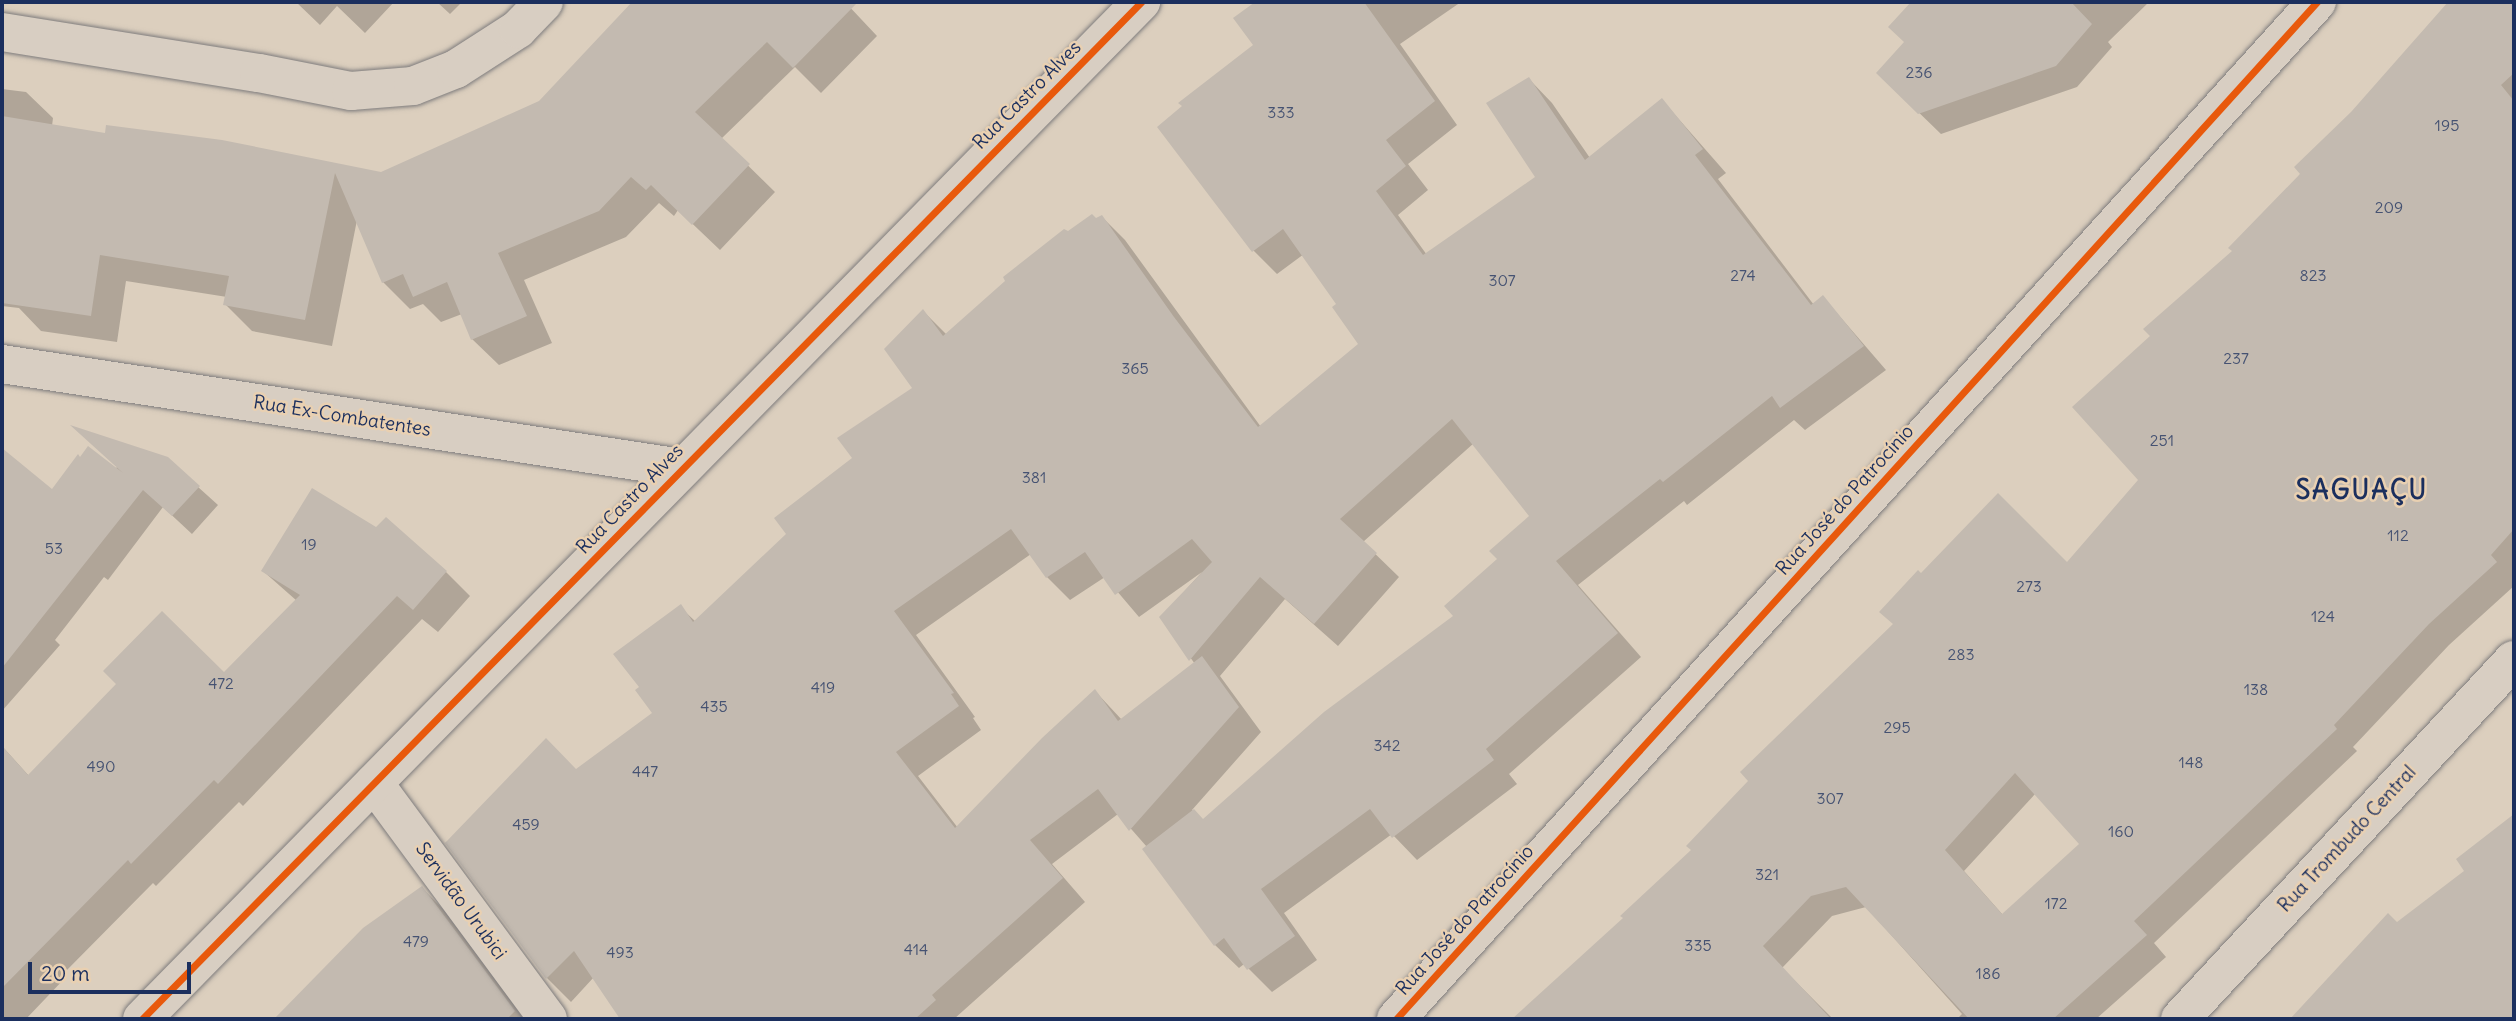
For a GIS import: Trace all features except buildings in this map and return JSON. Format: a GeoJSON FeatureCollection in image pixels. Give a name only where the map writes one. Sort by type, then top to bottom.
{"type":"FeatureCollection","features":[{"type":"Feature","properties":{"kind":"street"},"geometry":{"type":"LineString","coordinates":[[2,32],[259,73],[351,91],[413,86],[456,69],[518,29],[544,2]]}},
{"type":"Feature","properties":{"kind":"street","name":"Rua Castro Alves"},"geometry":{"type":"LineString","coordinates":[[142,1019],[1141,2]]}},
{"type":"Feature","properties":{"kind":"street","name":"Rua José do Patrocínio"},"geometry":{"type":"LineString","coordinates":[[1396,1019],[2317,2]]}},
{"type":"Feature","properties":{"kind":"street","name":"Rua Ex-Combatentes"},"geometry":{"type":"LineString","coordinates":[[2,364],[682,468]]}},
{"type":"Feature","properties":{"kind":"street","name":"Rua Trombudo Central"},"geometry":{"type":"LineString","coordinates":[[2180,1019],[2514,660]]}},
{"type":"Feature","properties":{"kind":"street","name":"Servidão Urubici"},"geometry":{"type":"LineString","coordinates":[[374,783],[548,1019]]}},
{"type":"Feature","properties":{"kind":"cycle path"},"geometry":{"type":"LineString","coordinates":[[142,1019],[1141,2]]}},
{"type":"Feature","properties":{"kind":"cycle path"},"geometry":{"type":"LineString","coordinates":[[1396,1019],[2317,2]]}},
{"type":"Feature","properties":{"kind":"district","name":"SAGUAÇU"},"geometry":{"type":"Point","coordinates":[2362,490]}}]}
